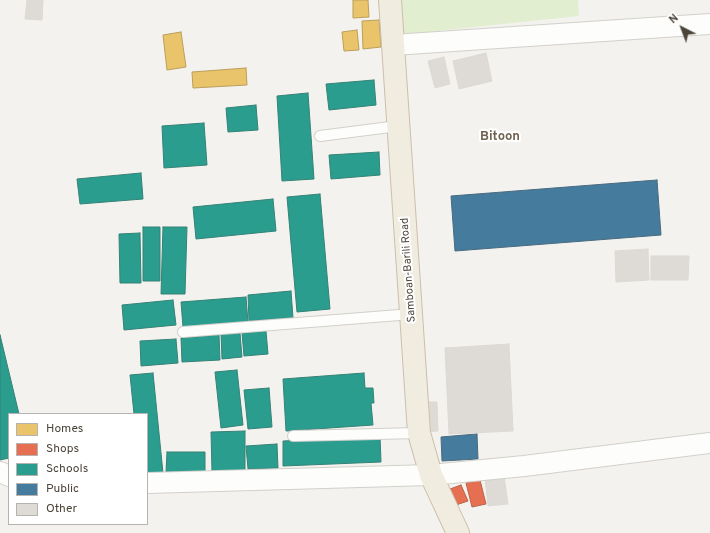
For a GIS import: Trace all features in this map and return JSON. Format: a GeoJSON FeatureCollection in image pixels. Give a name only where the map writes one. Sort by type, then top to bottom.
{"type":"FeatureCollection","features":[{"type":"Feature","properties":{"kind":"highway","name":"Samboan-Barili Road"},"geometry":{"type":"LineString","coordinates":[[390,0],[419,433],[431,475],[458,533]]}},
{"type":"Feature","properties":{"kind":"street"},"geometry":{"type":"LineString","coordinates":[[393,46],[710,24]]}},
{"type":"Feature","properties":{"kind":"street"},"geometry":{"type":"LineString","coordinates":[[148,483],[431,475],[524,466],[710,443]]}},
{"type":"Feature","properties":{"kind":"lane"},"geometry":{"type":"LineString","coordinates":[[320,136],[398,126]]}},
{"type":"Feature","properties":{"kind":"lane"},"geometry":{"type":"LineString","coordinates":[[183,332],[412,314]]}},
{"type":"Feature","properties":{"kind":"lane"},"geometry":{"type":"LineString","coordinates":[[293,436],[419,433]]}},
{"type":"Feature","properties":{"kind":"green space"},"geometry":{"type":"Polygon","coordinates":[[[397,0],[578,0],[579,16],[399,35],[397,0]]]}},
{"type":"Feature","properties":{"kind":"building: Homes"},"geometry":{"type":"Polygon","coordinates":[[[353,0],[368,0],[369,17],[353,18],[353,0]]]}},
{"type":"Feature","properties":{"kind":"building: Homes"},"geometry":{"type":"Polygon","coordinates":[[[379,20],[381,47],[363,49],[362,21],[379,20]]]}},
{"type":"Feature","properties":{"kind":"building: Homes"},"geometry":{"type":"Polygon","coordinates":[[[357,30],[359,50],[344,51],[342,32],[357,30]]]}},
{"type":"Feature","properties":{"kind":"building: Homes"},"geometry":{"type":"Polygon","coordinates":[[[181,32],[186,67],[167,70],[163,35],[181,32]]]}},
{"type":"Feature","properties":{"kind":"building: Homes"},"geometry":{"type":"Polygon","coordinates":[[[246,68],[247,85],[193,88],[192,72],[246,68]]]}},
{"type":"Feature","properties":{"kind":"building: Shops"},"geometry":{"type":"Polygon","coordinates":[[[480,480],[486,504],[472,507],[466,483],[480,480]]]}},
{"type":"Feature","properties":{"kind":"building: Shops"},"geometry":{"type":"Polygon","coordinates":[[[461,485],[468,501],[456,505],[450,489],[461,485]]]}},
{"type":"Feature","properties":{"kind":"building: Schools"},"geometry":{"type":"Polygon","coordinates":[[[374,80],[376,105],[329,110],[326,84],[374,80]]]}},
{"type":"Feature","properties":{"kind":"building: Schools"},"geometry":{"type":"Polygon","coordinates":[[[308,93],[314,179],[282,181],[277,96],[308,93]]]}},
{"type":"Feature","properties":{"kind":"building: Schools"},"geometry":{"type":"Polygon","coordinates":[[[256,105],[258,130],[228,132],[226,108],[256,105]]]}},
{"type":"Feature","properties":{"kind":"building: Schools"},"geometry":{"type":"Polygon","coordinates":[[[204,123],[207,165],[164,168],[162,126],[204,123]]]}},
{"type":"Feature","properties":{"kind":"building: Schools"},"geometry":{"type":"Polygon","coordinates":[[[379,152],[380,175],[331,179],[329,155],[379,152]]]}},
{"type":"Feature","properties":{"kind":"building: Schools"},"geometry":{"type":"Polygon","coordinates":[[[141,173],[143,199],[80,204],[77,179],[141,173]]]}},
{"type":"Feature","properties":{"kind":"building: Schools"},"geometry":{"type":"Polygon","coordinates":[[[320,194],[330,309],[297,312],[287,197],[320,194]]]}},
{"type":"Feature","properties":{"kind":"building: Schools"},"geometry":{"type":"Polygon","coordinates":[[[273,199],[276,231],[196,239],[193,207],[273,199]]]}},
{"type":"Feature","properties":{"kind":"building: Schools"},"geometry":{"type":"Polygon","coordinates":[[[143,227],[160,227],[160,281],[143,281],[143,227]]]}},
{"type":"Feature","properties":{"kind":"building: Schools"},"geometry":{"type":"Polygon","coordinates":[[[163,227],[187,227],[185,294],[161,294],[163,227]]]}},
{"type":"Feature","properties":{"kind":"building: Schools"},"geometry":{"type":"Polygon","coordinates":[[[140,233],[141,283],[120,283],[119,234],[140,233]]]}},
{"type":"Feature","properties":{"kind":"building: Schools"},"geometry":{"type":"Polygon","coordinates":[[[291,291],[293,318],[249,321],[248,295],[291,291]]]}},
{"type":"Feature","properties":{"kind":"building: Schools"},"geometry":{"type":"Polygon","coordinates":[[[246,297],[248,322],[183,327],[181,302],[246,297]]]}},
{"type":"Feature","properties":{"kind":"building: Schools"},"geometry":{"type":"Polygon","coordinates":[[[173,300],[176,325],[124,330],[122,305],[173,300]]]}},
{"type":"Feature","properties":{"kind":"building: Schools"},"geometry":{"type":"Polygon","coordinates":[[[266,331],[268,354],[244,356],[242,333],[266,331]]]}},
{"type":"Feature","properties":{"kind":"building: Schools"},"geometry":{"type":"Polygon","coordinates":[[[240,333],[242,357],[222,359],[221,334],[240,333]]]}},
{"type":"Feature","properties":{"kind":"building: Schools"},"geometry":{"type":"Polygon","coordinates":[[[0,335],[19,413],[8,413],[8,458],[0,460],[0,335]]]}},
{"type":"Feature","properties":{"kind":"building: Schools"},"geometry":{"type":"Polygon","coordinates":[[[219,335],[220,360],[182,362],[181,338],[219,335]]]}},
{"type":"Feature","properties":{"kind":"building: Schools"},"geometry":{"type":"Polygon","coordinates":[[[176,339],[178,363],[141,366],[140,341],[176,339]]]}},
{"type":"Feature","properties":{"kind":"building: Schools"},"geometry":{"type":"Polygon","coordinates":[[[237,370],[243,425],[221,428],[215,372],[237,370]]]}},
{"type":"Feature","properties":{"kind":"building: Schools"},"geometry":{"type":"Polygon","coordinates":[[[153,373],[163,473],[148,475],[148,413],[134,413],[130,375],[153,373]]]}},
{"type":"Feature","properties":{"kind":"building: Schools"},"geometry":{"type":"Polygon","coordinates":[[[364,373],[365,388],[373,388],[374,403],[371,403],[373,425],[286,431],[283,379],[364,373]]]}},
{"type":"Feature","properties":{"kind":"building: Schools"},"geometry":{"type":"Polygon","coordinates":[[[269,388],[272,427],[248,429],[244,390],[269,388]]]}},
{"type":"Feature","properties":{"kind":"building: Schools"},"geometry":{"type":"Polygon","coordinates":[[[245,431],[245,471],[212,472],[211,432],[245,431]]]}},
{"type":"Feature","properties":{"kind":"building: Schools"},"geometry":{"type":"Polygon","coordinates":[[[380,436],[381,462],[283,466],[283,441],[380,436]]]}},
{"type":"Feature","properties":{"kind":"building: Schools"},"geometry":{"type":"Polygon","coordinates":[[[277,444],[278,468],[248,469],[246,446],[277,444]]]}},
{"type":"Feature","properties":{"kind":"building: Schools"},"geometry":{"type":"Polygon","coordinates":[[[167,452],[205,452],[205,472],[166,472],[167,452]]]}},
{"type":"Feature","properties":{"kind":"building: Public"},"geometry":{"type":"Polygon","coordinates":[[[657,180],[661,235],[455,251],[451,196],[657,180]]]}},
{"type":"Feature","properties":{"kind":"building: Public"},"geometry":{"type":"Polygon","coordinates":[[[477,434],[478,459],[442,461],[441,437],[477,434]]]}},
{"type":"Feature","properties":{"kind":"building: Other"},"geometry":{"type":"Polygon","coordinates":[[[27,0],[43,0],[42,20],[25,19],[27,0]]]}},
{"type":"Feature","properties":{"kind":"building: Other"},"geometry":{"type":"Polygon","coordinates":[[[486,53],[492,81],[459,89],[453,61],[486,53]]]}},
{"type":"Feature","properties":{"kind":"building: Other"},"geometry":{"type":"Polygon","coordinates":[[[444,57],[450,84],[435,88],[428,61],[444,57]]]}},
{"type":"Feature","properties":{"kind":"building: Other"},"geometry":{"type":"Polygon","coordinates":[[[648,249],[649,280],[616,282],[615,251],[648,249]]]}},
{"type":"Feature","properties":{"kind":"building: Other"},"geometry":{"type":"Polygon","coordinates":[[[651,256],[689,256],[688,280],[651,280],[651,256]]]}},
{"type":"Feature","properties":{"kind":"building: Other"},"geometry":{"type":"Polygon","coordinates":[[[509,344],[513,431],[449,434],[445,348],[509,344]]]}},
{"type":"Feature","properties":{"kind":"building: Other"},"geometry":{"type":"Polygon","coordinates":[[[425,402],[437,402],[438,431],[425,432],[425,402]]]}},
{"type":"Feature","properties":{"kind":"building: Other"},"geometry":{"type":"Polygon","coordinates":[[[504,476],[508,504],[488,506],[485,478],[504,476]]]}},
{"type":"Feature","properties":{"kind":"district","name":"Bitoon"},"geometry":{"type":"Point","coordinates":[500,137]}}]}
